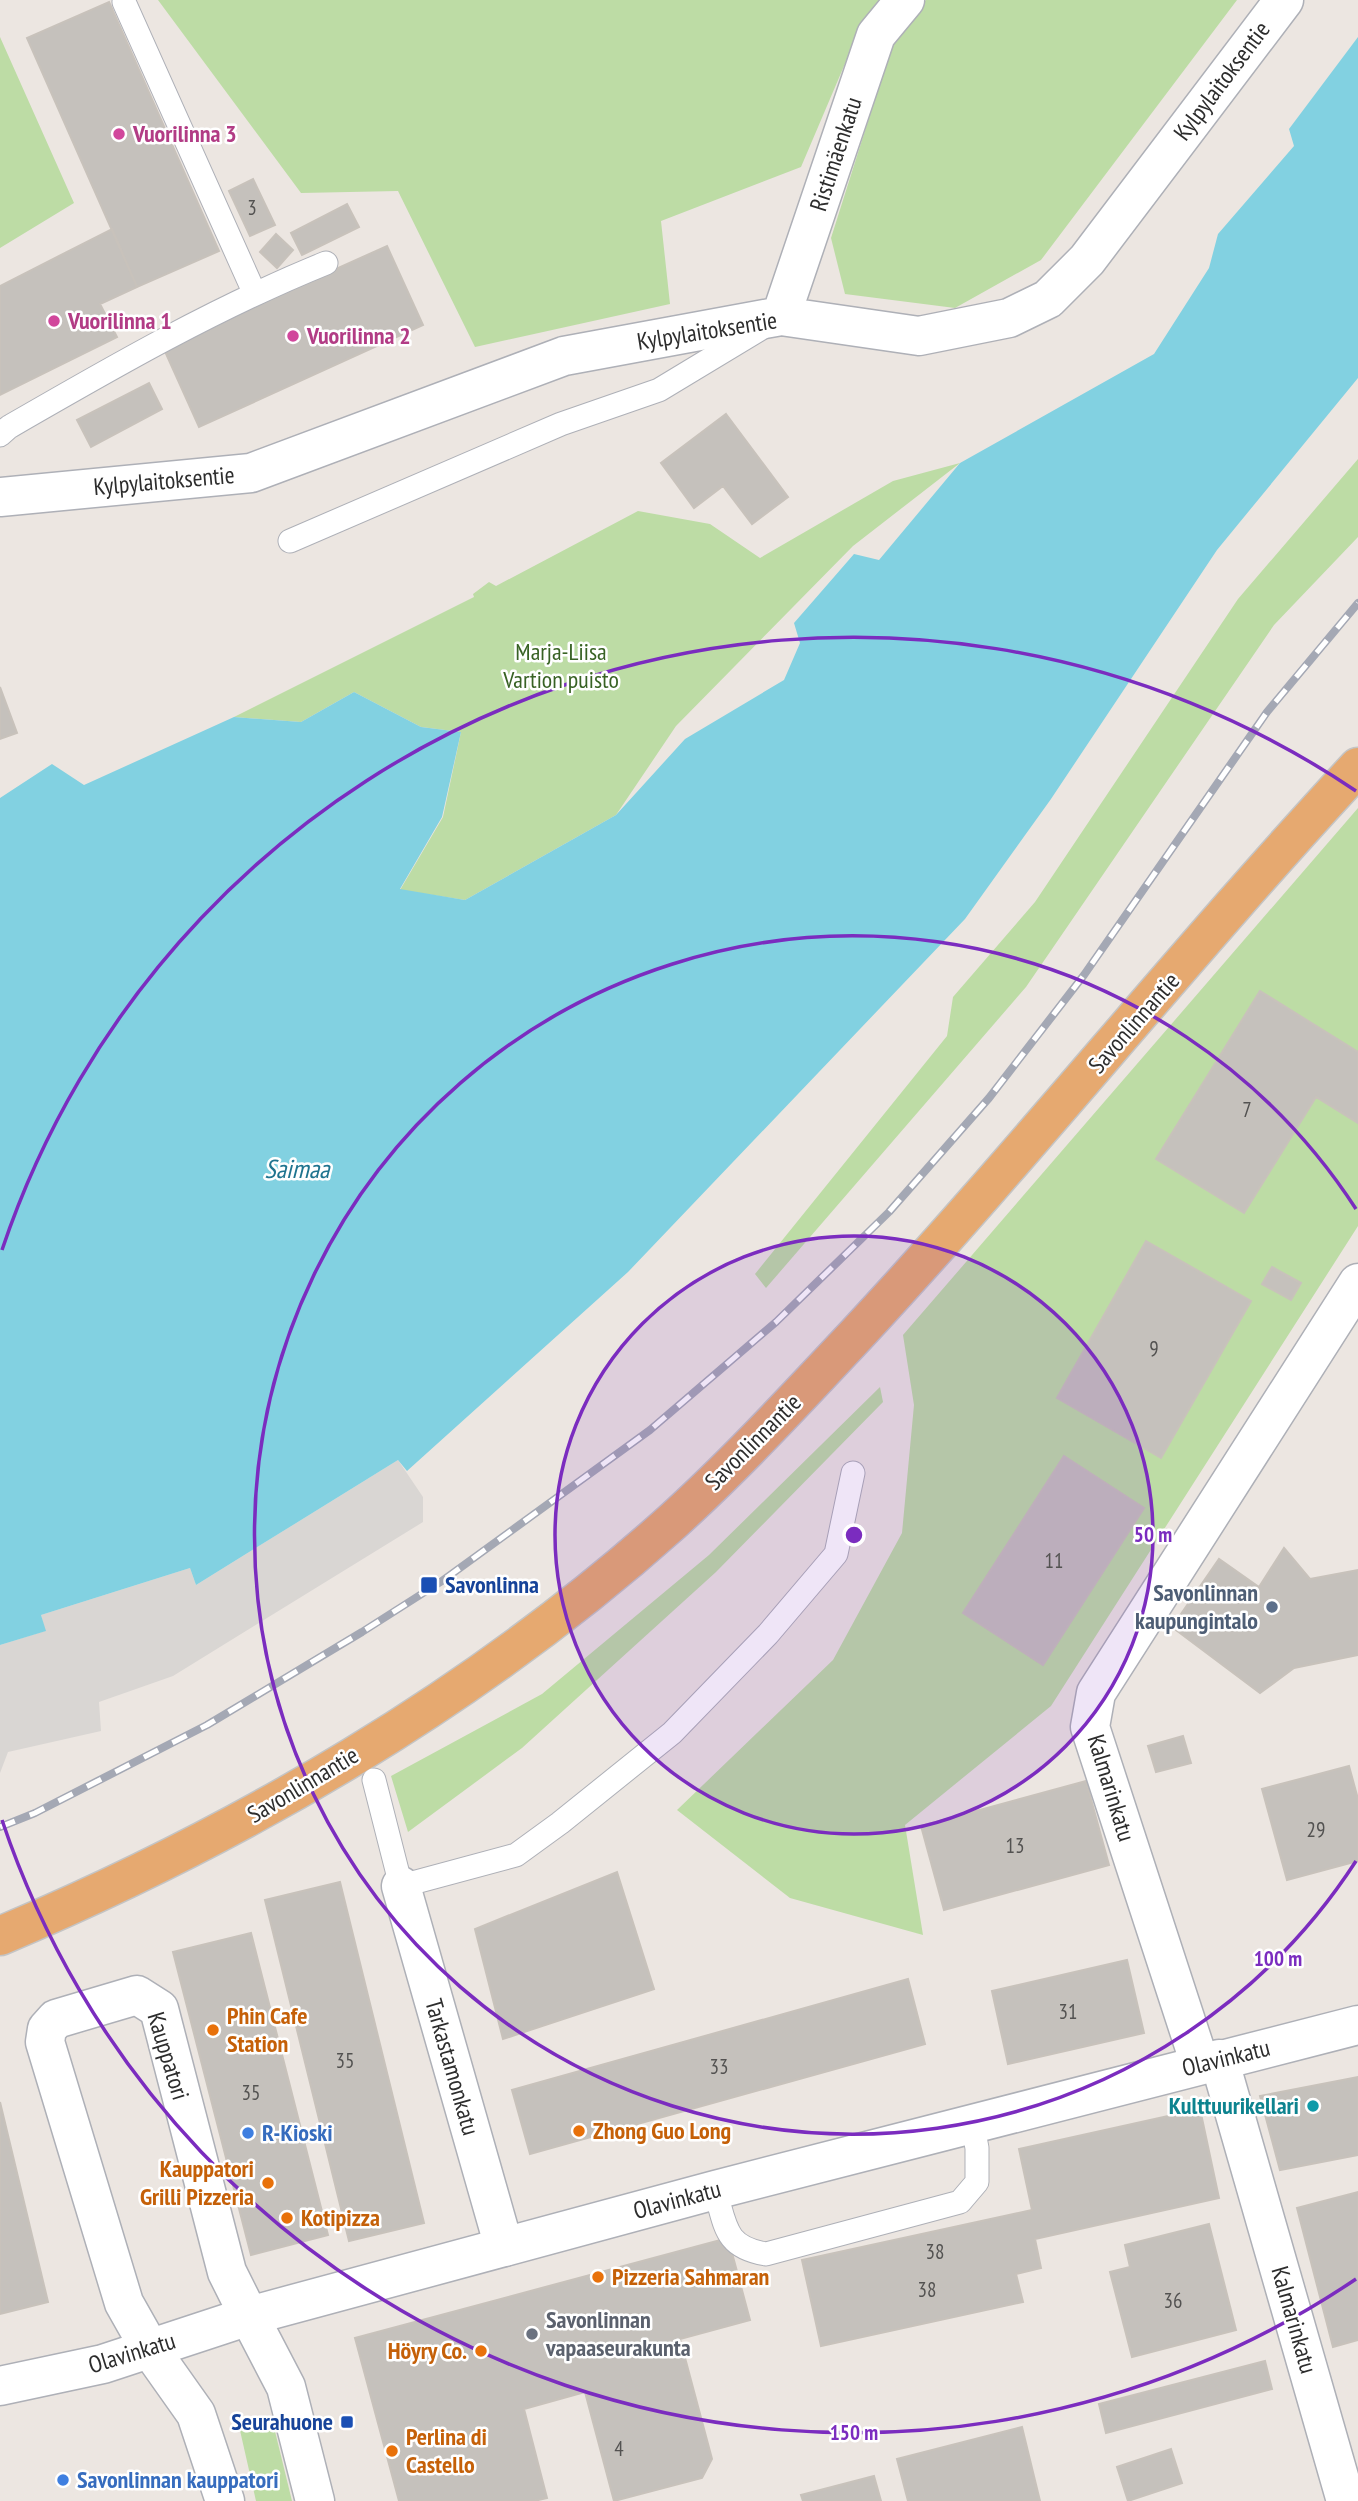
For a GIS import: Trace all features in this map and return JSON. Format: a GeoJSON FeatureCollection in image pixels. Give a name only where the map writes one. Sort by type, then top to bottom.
{"type":"FeatureCollection","features":[{"type":"Feature","properties":{"kind":"highway","name":"Savonlinnantie"},"geometry":{"type":"LineString","coordinates":[[0,1936],[82,1902],[221,1833],[324,1774],[431,1706],[568,1608],[671,1522],[771,1426],[940,1245],[1358,767]]}},
{"type":"Feature","properties":{"kind":"street","name":"Ristimäenkatu"},"geometry":{"type":"LineString","coordinates":[[781,316],[876,35],[905,0]]}},
{"type":"Feature","properties":{"kind":"street","name":"Kylpylaitoksentie"},"geometry":{"type":"LineString","coordinates":[[0,497],[251,473],[564,355],[781,316],[919,336],[1009,318],[1048,299],[1087,260],[1284,0]]}},
{"type":"Feature","properties":{"kind":"street","name":"Kalmarinkatu"},"geometry":{"type":"LineString","coordinates":[[1346,2501],[1210,2062],[1090,1727],[1096,1693],[1358,1283]]}},
{"type":"Feature","properties":{"kind":"street","name":"Tarkastamonkatu"},"geometry":{"type":"LineString","coordinates":[[401,1886],[504,2247]]}},
{"type":"Feature","properties":{"kind":"street","name":"Kauppatori"},"geometry":{"type":"LineString","coordinates":[[225,2501],[196,2414],[150,2349],[124,2303],[45,2042],[47,2029],[56,2019],[137,1995],[159,2009],[227,2272],[286,2387],[315,2501]]}},
{"type":"Feature","properties":{"kind":"street","name":"Olavinkatu"},"geometry":{"type":"LineString","coordinates":[[0,2386],[103,2364],[249,2316],[715,2190],[1358,2025]]}},
{"type":"Feature","properties":{"kind":"lane"},"geometry":{"type":"LineString","coordinates":[[124,2],[254,292]]}},
{"type":"Feature","properties":{"kind":"lane"},"geometry":{"type":"LineString","coordinates":[[0,435],[9,427],[182,328],[254,292],[326,263]]}},
{"type":"Feature","properties":{"kind":"lane"},"geometry":{"type":"LineString","coordinates":[[290,541],[561,424],[659,390],[781,316]]}},
{"type":"Feature","properties":{"kind":"lane"},"geometry":{"type":"LineString","coordinates":[[374,1780],[401,1886],[516,1854],[560,1823],[671,1733],[768,1634],[836,1554],[853,1473]]}},
{"type":"Feature","properties":{"kind":"lane"},"geometry":{"type":"LineString","coordinates":[[715,2190],[732,2241],[746,2250],[766,2254],[960,2202],[977,2182],[977,2148],[972,2122]]}},
{"type":"Feature","properties":{"kind":"green space"},"geometry":{"type":"Polygon","coordinates":[[[158,0],[880,0],[864,19],[801,167],[661,221],[670,304],[475,347],[398,191],[301,193],[158,0]]]}},
{"type":"Feature","properties":{"kind":"green space"},"geometry":{"type":"Polygon","coordinates":[[[926,0],[1237,0],[1041,260],[955,308],[845,294],[831,238],[896,33],[926,0]]]}},
{"type":"Feature","properties":{"kind":"green space"},"geometry":{"type":"Polygon","coordinates":[[[0,37],[74,203],[0,248],[0,37]]]}},
{"type":"Feature","properties":{"kind":"green space"},"geometry":{"type":"Polygon","coordinates":[[[1358,459],[1358,537],[1274,625],[1026,987],[766,1288],[755,1274],[947,1036],[953,997],[1035,902],[1238,599],[1358,459]]]}},
{"type":"Feature","properties":{"kind":"green space","name":"Marja-Liisa Vartion puisto"},"geometry":{"type":"Polygon","coordinates":[[[960,463],[853,546],[676,726],[616,815],[465,900],[400,890],[443,817],[461,732],[421,727],[354,692],[301,722],[234,717],[474,597],[473,594],[489,582],[496,586],[638,511],[710,524],[760,558],[893,481],[960,463]]]}},
{"type":"Feature","properties":{"kind":"green space"},"geometry":{"type":"Polygon","coordinates":[[[1358,808],[1358,1226],[1051,1706],[905,1825],[923,1935],[790,1898],[677,1810],[833,1660],[902,1533],[914,1405],[903,1335],[1358,808]]]}},
{"type":"Feature","properties":{"kind":"green space"},"geometry":{"type":"Polygon","coordinates":[[[880,1387],[883,1402],[716,1572],[522,1748],[408,1832],[391,1776],[542,1694],[709,1555],[880,1387]]]}},
{"type":"Feature","properties":{"kind":"green space"},"geometry":{"type":"Polygon","coordinates":[[[272,2419],[292,2501],[256,2501],[239,2426],[272,2419]]]}},
{"type":"Feature","properties":{"kind":"shaded area"},"geometry":{"type":"Polygon","coordinates":[[[398,1460],[423,1497],[423,1522],[173,1676],[99,1702],[101,1731],[8,1752],[0,1773],[0,1645],[45,1631],[41,1615],[190,1568],[196,1585],[398,1460]]]}},
{"type":"Feature","properties":{"kind":"water","name":"Saimaa"},"geometry":{"type":"Polygon","coordinates":[[[1358,37],[1358,378],[1217,550],[1051,799],[965,919],[628,1272],[407,1471],[398,1460],[196,1585],[190,1568],[41,1615],[46,1631],[0,1645],[0,798],[52,764],[84,785],[234,717],[301,722],[354,692],[421,727],[461,732],[442,817],[400,889],[465,900],[616,815],[685,739],[784,680],[800,643],[794,623],[854,554],[879,560],[960,463],[1154,354],[1209,268],[1218,234],[1294,146],[1289,129],[1358,37]]]}},
{"type":"Feature","properties":{"kind":"building","name":"Vuorilinna 3"},"geometry":{"type":"Polygon","coordinates":[[[109,2],[219,251],[137,287],[27,38],[109,2]]]}},
{"type":"Feature","properties":{"kind":"building"},"geometry":{"type":"Polygon","coordinates":[[[253,179],[275,225],[250,236],[229,191],[253,179]]]}},
{"type":"Feature","properties":{"kind":"building"},"geometry":{"type":"Polygon","coordinates":[[[347,204],[359,227],[302,255],[291,233],[347,204]]]}},
{"type":"Feature","properties":{"kind":"building","name":"Vuorilinna 1"},"geometry":{"type":"Polygon","coordinates":[[[112,229],[137,287],[100,304],[117,337],[0,395],[0,286],[112,229]]]}},
{"type":"Feature","properties":{"kind":"building"},"geometry":{"type":"Polygon","coordinates":[[[276,234],[293,250],[277,268],[260,252],[276,234]]]}},
{"type":"Feature","properties":{"kind":"building","name":"Vuorilinna 2"},"geometry":{"type":"Polygon","coordinates":[[[387,246],[423,325],[199,427],[163,347],[387,246]]]}},
{"type":"Feature","properties":{"kind":"building"},"geometry":{"type":"Polygon","coordinates":[[[149,383],[162,409],[91,447],[77,420],[149,383]]]}},
{"type":"Feature","properties":{"kind":"building"},"geometry":{"type":"Polygon","coordinates":[[[726,414],[788,497],[752,524],[723,486],[694,508],[661,463],[726,414]]]}},
{"type":"Feature","properties":{"kind":"building"},"geometry":{"type":"Polygon","coordinates":[[[0,687],[17,733],[0,739],[0,687]]]}},
{"type":"Feature","properties":{"kind":"building"},"geometry":{"type":"Polygon","coordinates":[[[1260,991],[1358,1052],[1358,1123],[1316,1097],[1244,1213],[1156,1159],[1260,991]]]}},
{"type":"Feature","properties":{"kind":"building"},"geometry":{"type":"Polygon","coordinates":[[[1146,1241],[1251,1301],[1161,1458],[1057,1398],[1146,1241]]]}},
{"type":"Feature","properties":{"kind":"building"},"geometry":{"type":"Polygon","coordinates":[[[1272,1267],[1301,1283],[1291,1300],[1262,1284],[1272,1267]]]}},
{"type":"Feature","properties":{"kind":"building"},"geometry":{"type":"Polygon","coordinates":[[[1064,1456],[1144,1508],[1043,1665],[963,1613],[1064,1456]]]}},
{"type":"Feature","properties":{"kind":"building","name":"Savonlinnan kaupungintalo"},"geometry":{"type":"Polygon","coordinates":[[[1284,1548],[1310,1579],[1358,1570],[1358,1655],[1294,1668],[1260,1693],[1172,1627],[1219,1559],[1259,1587],[1284,1548]]]}},
{"type":"Feature","properties":{"kind":"building"},"geometry":{"type":"Polygon","coordinates":[[[1183,1736],[1191,1763],[1156,1772],[1148,1746],[1183,1736]]]}},
{"type":"Feature","properties":{"kind":"building"},"geometry":{"type":"Polygon","coordinates":[[[1349,1766],[1358,1799],[1358,1861],[1287,1880],[1262,1789],[1349,1766]]]}},
{"type":"Feature","properties":{"kind":"building"},"geometry":{"type":"Polygon","coordinates":[[[1086,1781],[1109,1865],[944,1910],[921,1826],[1086,1781]]]}},
{"type":"Feature","properties":{"kind":"building"},"geometry":{"type":"Polygon","coordinates":[[[617,1872],[654,1989],[503,2039],[475,1929],[617,1872]]]}},
{"type":"Feature","properties":{"kind":"building"},"geometry":{"type":"Polygon","coordinates":[[[340,1882],[424,2223],[349,2241],[265,1900],[340,1882]]]}},
{"type":"Feature","properties":{"kind":"building"},"geometry":{"type":"Polygon","coordinates":[[[251,1933],[328,2235],[251,2255],[173,1952],[251,1933]]]}},
{"type":"Feature","properties":{"kind":"building"},"geometry":{"type":"Polygon","coordinates":[[[1127,1960],[1144,2033],[1008,2064],[992,1991],[1127,1960]]]}},
{"type":"Feature","properties":{"kind":"building"},"geometry":{"type":"Polygon","coordinates":[[[908,1979],[925,2044],[530,2154],[512,2090],[908,1979]]]}},
{"type":"Feature","properties":{"kind":"building"},"geometry":{"type":"Polygon","coordinates":[[[1358,2077],[1358,2155],[1280,2170],[1260,2096],[1358,2077]]]}},
{"type":"Feature","properties":{"kind":"building"},"geometry":{"type":"Polygon","coordinates":[[[0,2102],[48,2302],[0,2314],[0,2102]]]}},
{"type":"Feature","properties":{"kind":"building"},"geometry":{"type":"Polygon","coordinates":[[[1200,2109],[1219,2198],[1035,2239],[1041,2268],[1016,2274],[1023,2302],[821,2346],[802,2260],[1032,2210],[1019,2149],[1200,2109]]]}},
{"type":"Feature","properties":{"kind":"building"},"geometry":{"type":"Polygon","coordinates":[[[1358,2192],[1358,2340],[1333,2347],[1297,2208],[1358,2192]]]}},
{"type":"Feature","properties":{"kind":"building"},"geometry":{"type":"Polygon","coordinates":[[[1209,2224],[1236,2330],[1132,2357],[1110,2272],[1130,2267],[1125,2245],[1209,2224]]]}},
{"type":"Feature","properties":{"kind":"building"},"geometry":{"type":"Polygon","coordinates":[[[728,2238],[750,2320],[680,2339],[712,2459],[702,2478],[614,2501],[585,2392],[524,2409],[547,2498],[534,2501],[399,2501],[355,2338],[728,2238]]]}},
{"type":"Feature","properties":{"kind":"building"},"geometry":{"type":"Polygon","coordinates":[[[1265,2361],[1272,2389],[1106,2433],[1099,2404],[1265,2361]]]}},
{"type":"Feature","properties":{"kind":"building"},"geometry":{"type":"Polygon","coordinates":[[[1022,2427],[1040,2501],[908,2501],[897,2459],[1022,2427]]]}},
{"type":"Feature","properties":{"kind":"building"},"geometry":{"type":"Polygon","coordinates":[[[1171,2449],[1182,2483],[1128,2501],[1117,2467],[1171,2449]]]}},
{"type":"Feature","properties":{"kind":"building"},"geometry":{"type":"Polygon","coordinates":[[[874,2476],[881,2501],[803,2501],[801,2495],[874,2476]]]}},
{"type":"Feature","properties":{"kind":"railway"},"geometry":{"type":"LineString","coordinates":[[0,1827],[35,1813],[207,1725],[442,1581],[650,1430],[776,1322],[889,1212],[989,1098],[1084,975],[1267,712],[1358,603]]}},
{"type":"Feature","properties":{"kind":"place","name":"Vuorilinna 3"},"geometry":{"type":"Point","coordinates":[119,134]}},
{"type":"Feature","properties":{"kind":"place","name":"Vuorilinna 1"},"geometry":{"type":"Point","coordinates":[54,321]}},
{"type":"Feature","properties":{"kind":"place","name":"Vuorilinna 2"},"geometry":{"type":"Point","coordinates":[293,336]}},
{"type":"Feature","properties":{"kind":"place","name":"Savonlinna"},"geometry":{"type":"Point","coordinates":[429,1585]}},
{"type":"Feature","properties":{"kind":"place","name":"Savonlinnan kaupungintalo"},"geometry":{"type":"Point","coordinates":[1272,1607]}},
{"type":"Feature","properties":{"kind":"place","name":"Phin Cafe Station"},"geometry":{"type":"Point","coordinates":[213,2030]}},
{"type":"Feature","properties":{"kind":"place","name":"Kulttuurikellari"},"geometry":{"type":"Point","coordinates":[1313,2106]}},
{"type":"Feature","properties":{"kind":"place","name":"Zhong Guo Long"},"geometry":{"type":"Point","coordinates":[579,2131]}},
{"type":"Feature","properties":{"kind":"place","name":"R-Kioski"},"geometry":{"type":"Point","coordinates":[248,2133]}},
{"type":"Feature","properties":{"kind":"place","name":"Kauppatori Grilli Pizzeria"},"geometry":{"type":"Point","coordinates":[268,2183]}},
{"type":"Feature","properties":{"kind":"place","name":"Kotipizza"},"geometry":{"type":"Point","coordinates":[287,2218]}},
{"type":"Feature","properties":{"kind":"place","name":"Pizzeria Sahmaran"},"geometry":{"type":"Point","coordinates":[598,2277]}},
{"type":"Feature","properties":{"kind":"place","name":"Savonlinnan vapaaseurakunta"},"geometry":{"type":"Point","coordinates":[532,2334]}},
{"type":"Feature","properties":{"kind":"place","name":"Höyry Co."},"geometry":{"type":"Point","coordinates":[481,2351]}},
{"type":"Feature","properties":{"kind":"place","name":"Seurahuone"},"geometry":{"type":"Point","coordinates":[347,2422]}},
{"type":"Feature","properties":{"kind":"place","name":"Perlina di Castello"},"geometry":{"type":"Point","coordinates":[392,2451]}},
{"type":"Feature","properties":{"kind":"place","name":"Savonlinnan kauppatori"},"geometry":{"type":"Point","coordinates":[63,2480]}}]}
